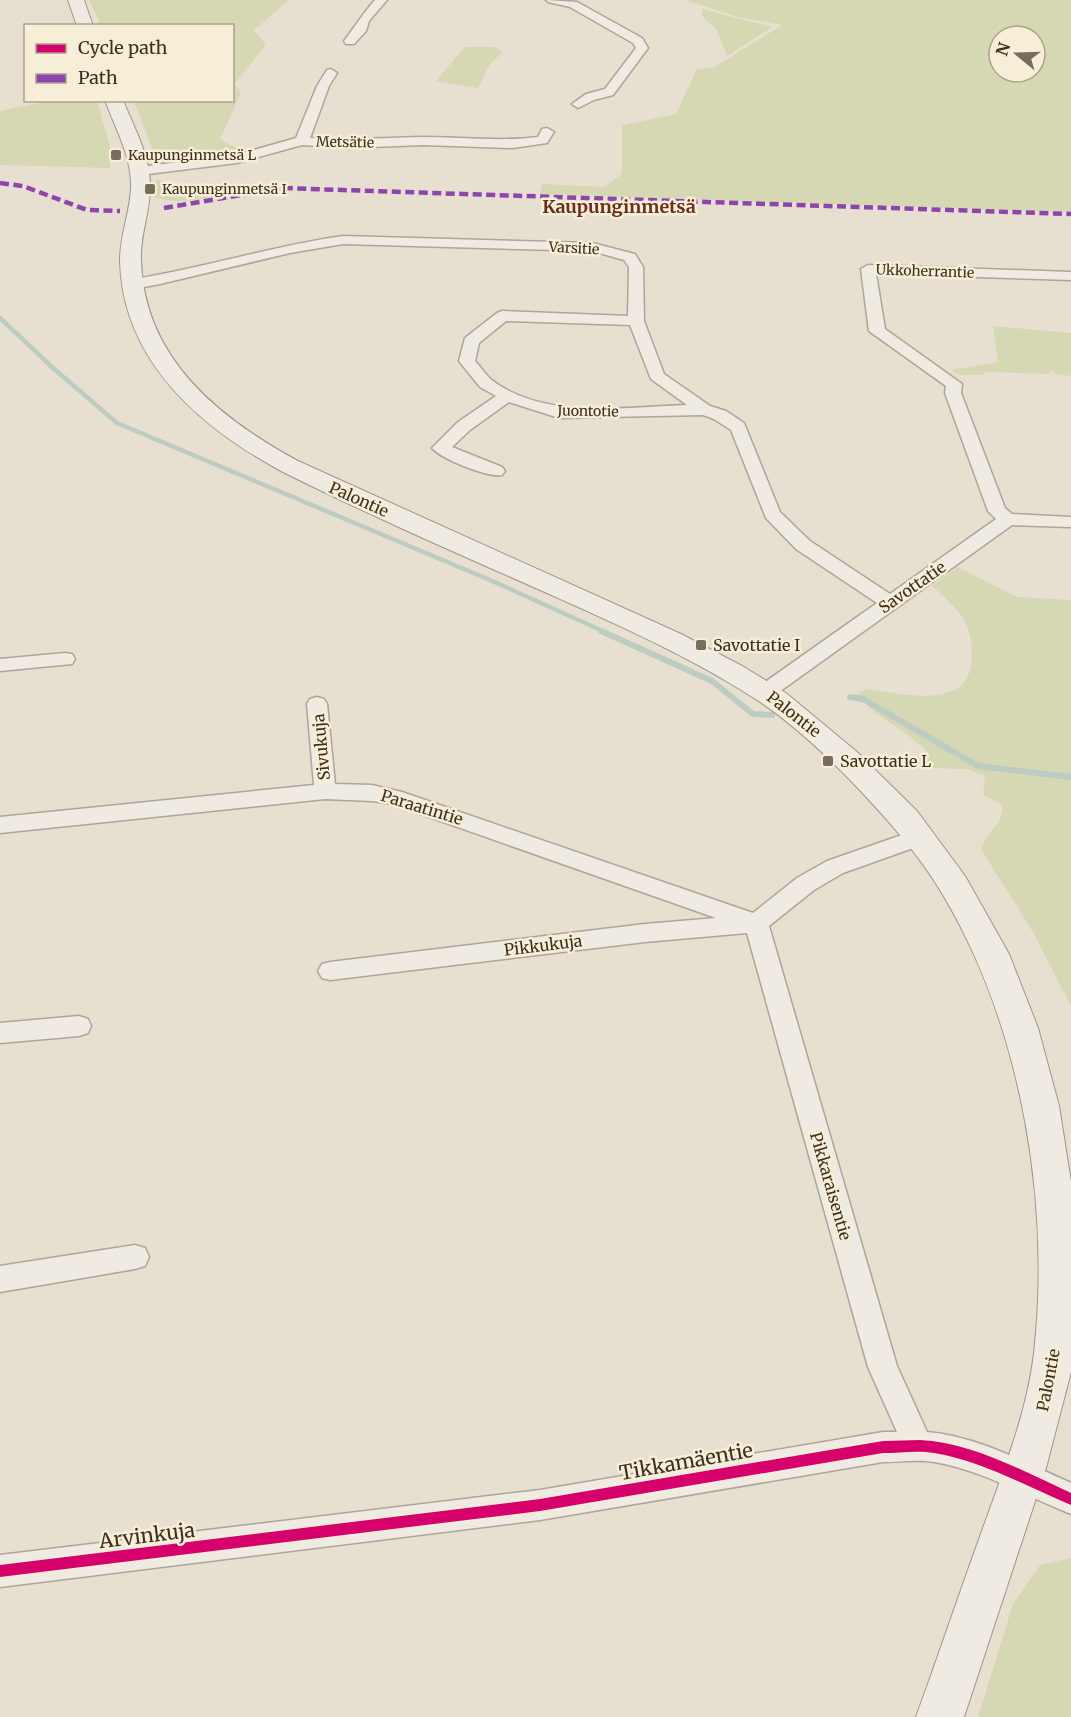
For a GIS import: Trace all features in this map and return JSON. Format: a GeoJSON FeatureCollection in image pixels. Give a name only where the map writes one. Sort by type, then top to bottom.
{"type":"FeatureCollection","features":[{"type":"Feature","properties":{"kind":"street"},"geometry":{"type":"LineString","coordinates":[[76,0],[84,24]]}},
{"type":"Feature","properties":{"kind":"street"},"geometry":{"type":"LineString","coordinates":[[350,41],[360,31],[363,20],[381,0]]}},
{"type":"Feature","properties":{"kind":"street"},"geometry":{"type":"LineString","coordinates":[[552,0],[573,3],[638,42],[642,48],[609,92],[590,97],[578,104]]}},
{"type":"Feature","properties":{"kind":"street"},"geometry":{"type":"LineString","coordinates":[[302,141],[323,87],[332,73]]}},
{"type":"Feature","properties":{"kind":"street","name":"Palontie"},"geometry":{"type":"LineString","coordinates":[[115,102],[140,171],[139,201],[130,249],[134,284],[143,320],[161,357],[173,376],[188,393],[219,422],[260,450],[314,478],[702,655],[786,706],[871,780],[922,836],[961,888],[988,932],[1026,1015],[1042,1069],[1059,1157],[1063,1213],[1062,1282],[1056,1340],[1040,1422],[940,1717]]}},
{"type":"Feature","properties":{"kind":"street","name":"Metsätie"},"geometry":{"type":"LineString","coordinates":[[140,171],[237,159],[302,141],[346,144],[423,141],[525,144],[542,140],[547,132]]}},
{"type":"Feature","properties":{"kind":"street","name":"Varsitie"},"geometry":{"type":"LineString","coordinates":[[134,284],[197,272],[308,244],[343,240],[592,247],[630,257],[636,267],[636,321],[657,376],[704,410],[720,415],[738,428],[772,514],[803,545],[889,602]]}},
{"type":"Feature","properties":{"kind":"street","name":"Ukkoherrantie"},"geometry":{"type":"LineString","coordinates":[[1008,519],[997,511],[953,393],[954,384],[877,331],[868,269],[1071,276]]}},
{"type":"Feature","properties":{"kind":"street","name":"Juontotie"},"geometry":{"type":"LineString","coordinates":[[636,321],[502,316],[471,341],[467,362],[486,384],[507,396],[559,412],[704,410]]}},
{"type":"Feature","properties":{"kind":"street"},"geometry":{"type":"LineString","coordinates":[[496,471],[450,454],[441,448],[464,426],[507,396]]}},
{"type":"Feature","properties":{"kind":"street"},"geometry":{"type":"LineString","coordinates":[[1008,519],[1071,522]]}},
{"type":"Feature","properties":{"kind":"street","name":"Savottatie"},"geometry":{"type":"LineString","coordinates":[[765,692],[1008,519]]}},
{"type":"Feature","properties":{"kind":"street"},"geometry":{"type":"LineString","coordinates":[[0,665],[65,659]]}},
{"type":"Feature","properties":{"kind":"street","name":"Sivukuja"},"geometry":{"type":"LineString","coordinates":[[317,704],[325,791]]}},
{"type":"Feature","properties":{"kind":"street","name":"Paraatintie"},"geometry":{"type":"LineString","coordinates":[[0,825],[347,790],[394,797],[756,923]]}},
{"type":"Feature","properties":{"kind":"street"},"geometry":{"type":"LineString","coordinates":[[756,923],[806,884],[840,864],[922,836]]}},
{"type":"Feature","properties":{"kind":"street","name":"Pikkukuja"},"geometry":{"type":"LineString","coordinates":[[330,971],[645,933],[756,923]]}},
{"type":"Feature","properties":{"kind":"street","name":"Pikkaraisentie"},"geometry":{"type":"LineString","coordinates":[[756,923],[883,1367],[918,1446]]}},
{"type":"Feature","properties":{"kind":"street"},"geometry":{"type":"LineString","coordinates":[[0,1033],[79,1026]]}},
{"type":"Feature","properties":{"kind":"street"},"geometry":{"type":"LineString","coordinates":[[0,1279],[135,1257]]}},
{"type":"Feature","properties":{"kind":"street","name":"Tikkamäentie"},"geometry":{"type":"LineString","coordinates":[[299,1534],[540,1504],[883,1447],[918,1446],[957,1453],[1023,1477],[1071,1499]]}},
{"type":"Feature","properties":{"kind":"street","name":"Arvinkuja"},"geometry":{"type":"LineString","coordinates":[[0,1571],[299,1534]]}},
{"type":"Feature","properties":{"kind":"green space"},"geometry":{"type":"Polygon","coordinates":[[[89,0],[289,0],[254,30],[266,45],[235,83],[241,93],[220,139],[241,150],[220,156],[158,165],[134,102],[234,102],[234,24],[101,24],[89,0]]]}},
{"type":"Feature","properties":{"kind":"green space"},"geometry":{"type":"Polygon","coordinates":[[[685,0],[1071,0],[1071,212],[540,194],[542,184],[604,187],[622,174],[622,125],[676,114],[697,69],[713,68],[782,25],[738,17],[685,0]]]}},
{"type":"Feature","properties":{"kind":"green space"},"geometry":{"type":"Polygon","coordinates":[[[702,9],[772,27],[727,56],[717,30],[702,16],[702,9]]]}},
{"type":"Feature","properties":{"kind":"green space"},"geometry":{"type":"Polygon","coordinates":[[[465,47],[495,47],[503,52],[490,64],[478,88],[436,81],[465,47]]]}},
{"type":"Feature","properties":{"kind":"green space"},"geometry":{"type":"Polygon","coordinates":[[[43,102],[97,102],[110,146],[110,168],[0,165],[0,111],[43,102]]]}},
{"type":"Feature","properties":{"kind":"green space"},"geometry":{"type":"Polygon","coordinates":[[[156,179],[180,186],[246,189],[188,201],[165,200],[154,197],[156,179]]]}},
{"type":"Feature","properties":{"kind":"green space"},"geometry":{"type":"Polygon","coordinates":[[[993,326],[1071,333],[1071,376],[1056,374],[1051,370],[1048,374],[985,372],[983,375],[959,375],[951,370],[998,362],[993,326]]]}},
{"type":"Feature","properties":{"kind":"green space"},"geometry":{"type":"Polygon","coordinates":[[[958,567],[1017,597],[1071,600],[1071,1006],[1034,934],[981,849],[987,836],[1000,821],[1003,806],[983,794],[985,776],[967,769],[931,768],[924,764],[927,752],[873,710],[858,694],[866,689],[922,696],[944,694],[964,683],[971,664],[972,650],[968,629],[958,612],[932,586],[958,567]]]}},
{"type":"Feature","properties":{"kind":"green space"},"geometry":{"type":"Polygon","coordinates":[[[1071,1558],[1071,1717],[978,1717],[1013,1604],[1040,1565],[1071,1558]]]}},
{"type":"Feature","properties":{"kind":"waterway"},"geometry":{"type":"LineString","coordinates":[[0,318],[53,368],[117,423],[490,580],[605,632]]}},
{"type":"Feature","properties":{"kind":"waterway"},"geometry":{"type":"LineString","coordinates":[[601,631],[712,681],[753,714],[772,715]]}},
{"type":"Feature","properties":{"kind":"waterway"},"geometry":{"type":"LineString","coordinates":[[850,697],[863,699],[978,766],[1071,777]]}},
{"type":"Feature","properties":{"kind":"marked path"},"geometry":{"type":"LineString","coordinates":[[0,183],[23,186],[87,210],[120,211]]}},
{"type":"Feature","properties":{"kind":"marked path"},"geometry":{"type":"LineString","coordinates":[[164,208],[282,188],[1071,214]]}},
{"type":"Feature","properties":{"kind":"cycle path"},"geometry":{"type":"LineString","coordinates":[[0,1571],[540,1505],[883,1447],[927,1446],[950,1451],[1004,1469],[1071,1499]]}},
{"type":"Feature","properties":{"kind":"place","name":"Kaupunginmetsä L"},"geometry":{"type":"Point","coordinates":[116,155]}},
{"type":"Feature","properties":{"kind":"place","name":"Kaupunginmetsä I"},"geometry":{"type":"Point","coordinates":[150,189]}},
{"type":"Feature","properties":{"kind":"place","name":"Savottatie I"},"geometry":{"type":"Point","coordinates":[701,645]}},
{"type":"Feature","properties":{"kind":"place","name":"Savottatie L"},"geometry":{"type":"Point","coordinates":[828,761]}},
{"type":"Feature","properties":{"kind":"district","name":"Kaupunginmetsä"},"geometry":{"type":"Point","coordinates":[619,206]}}]}
